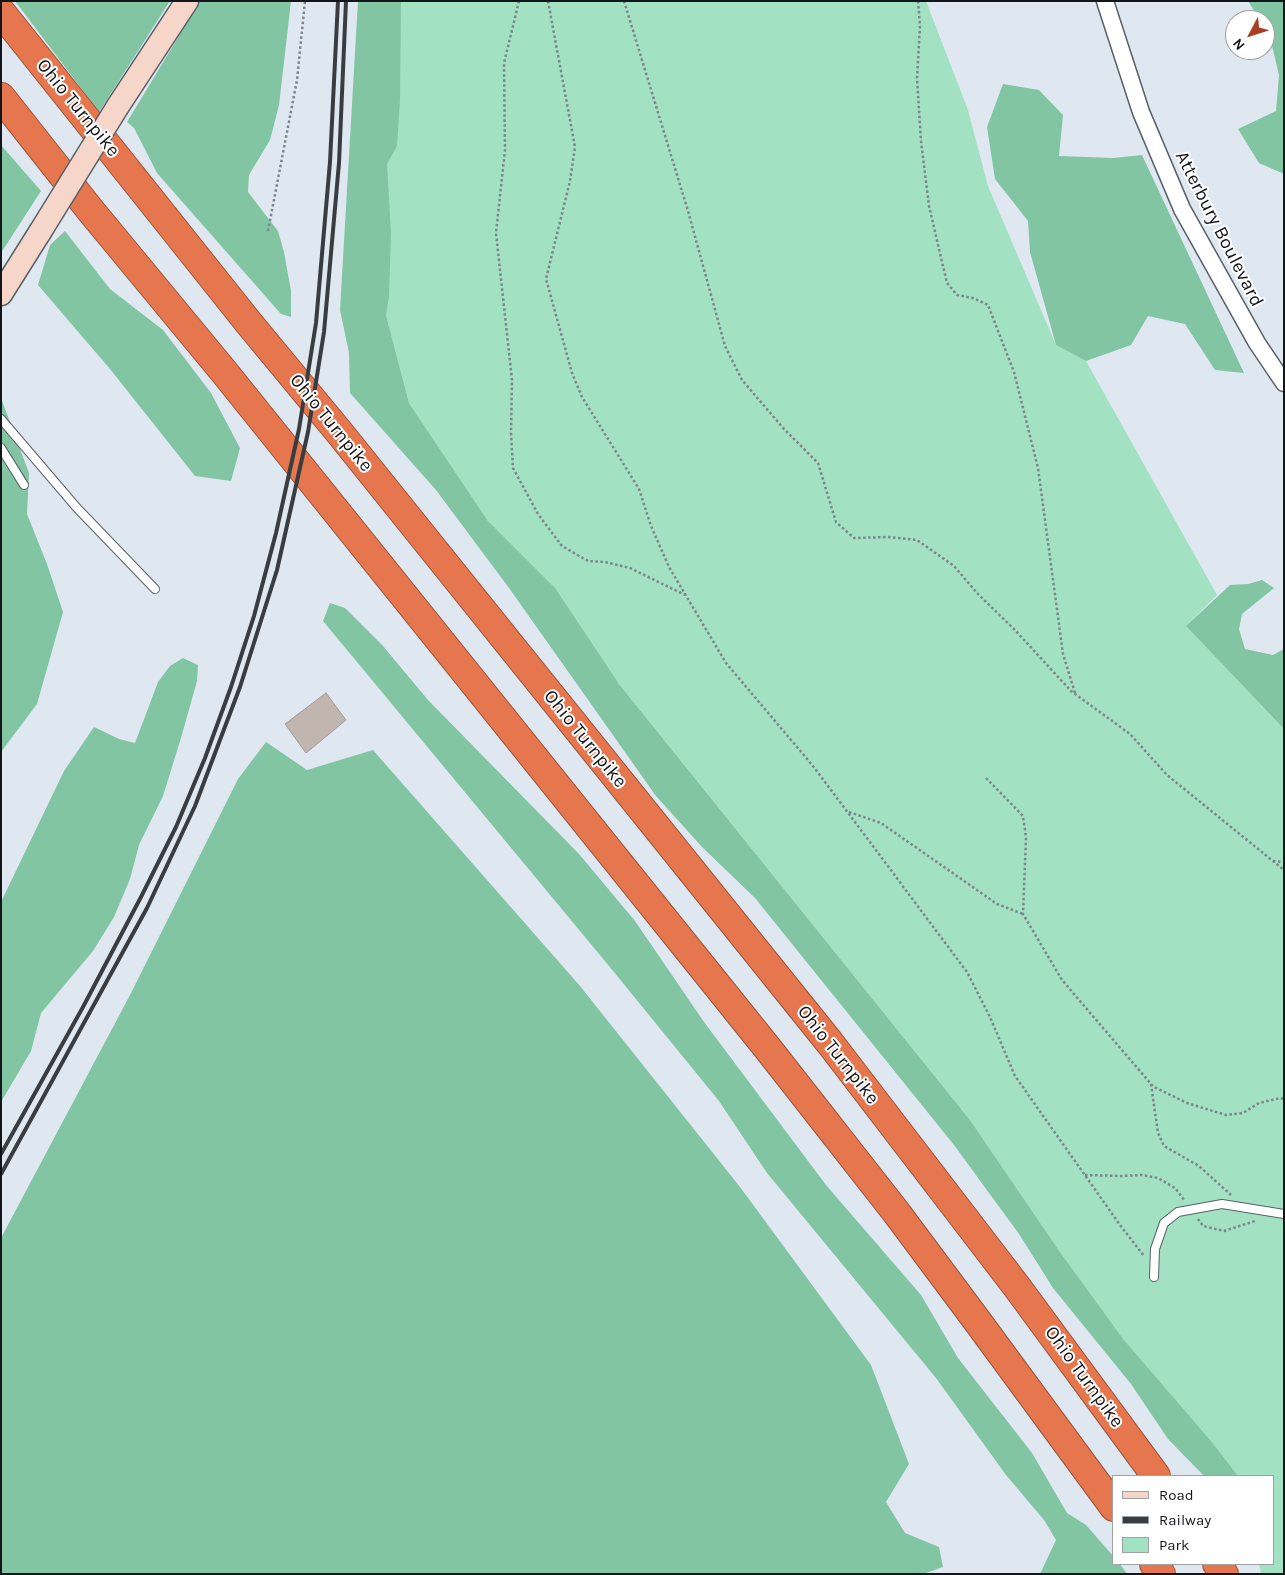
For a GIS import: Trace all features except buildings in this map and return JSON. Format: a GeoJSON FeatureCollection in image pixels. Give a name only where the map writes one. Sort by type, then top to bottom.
{"type":"FeatureCollection","features":[{"type":"Feature","properties":{"kind":"highway","name":"Ohio Turnpike"},"geometry":{"type":"LineString","coordinates":[[1,12],[248,322],[351,447],[848,1066],[1011,1279],[1155,1475]]}},
{"type":"Feature","properties":{"kind":"highway"},"geometry":{"type":"LineString","coordinates":[[1,97],[775,1058],[902,1220],[1112,1504]]}},
{"type":"Feature","properties":{"kind":"street"},"geometry":{"type":"LineString","coordinates":[[1,294],[118,106],[187,1]]}},
{"type":"Feature","properties":{"kind":"street","name":"Atterbury Boulevard"},"geometry":{"type":"LineString","coordinates":[[1105,1],[1141,112],[1182,210],[1257,344],[1284,383]]}},
{"type":"Feature","properties":{"kind":"lane"},"geometry":{"type":"LineString","coordinates":[[1,419],[77,508],[155,589]]}},
{"type":"Feature","properties":{"kind":"lane"},"geometry":{"type":"LineString","coordinates":[[1,448],[24,485]]}},
{"type":"Feature","properties":{"kind":"lane"},"geometry":{"type":"LineString","coordinates":[[1154,1273],[1155,1249],[1164,1223],[1178,1212],[1222,1204],[1284,1214]]}},
{"type":"Feature","properties":{"kind":"path"},"geometry":{"type":"LineString","coordinates":[[268,231],[297,80],[305,1]]}},
{"type":"Feature","properties":{"kind":"path"},"geometry":{"type":"LineString","coordinates":[[519,1],[504,63],[505,150],[496,233],[512,380],[511,433],[513,468],[538,514],[562,546],[588,561],[605,562],[630,568],[686,595]]}},
{"type":"Feature","properties":{"kind":"path"},"geometry":{"type":"LineString","coordinates":[[548,1],[575,147],[570,181],[546,279],[572,373],[582,396],[639,490],[654,534],[669,567],[726,662],[813,766],[967,972],[990,1017],[1015,1076],[1154,1273]]}},
{"type":"Feature","properties":{"kind":"path"},"geometry":{"type":"LineString","coordinates":[[624,1],[688,211],[725,346],[742,380],[784,429],[818,463],[836,522],[854,538],[888,537],[918,540],[954,566],[977,593],[1076,694],[1130,734],[1167,775],[1284,870]]}},
{"type":"Feature","properties":{"kind":"path"},"geometry":{"type":"LineString","coordinates":[[918,1],[920,26],[917,78],[921,141],[929,206],[947,283],[957,295],[973,298],[988,304],[1014,372],[1038,468],[1063,654],[1076,694]]}},
{"type":"Feature","properties":{"kind":"path"},"geometry":{"type":"LineString","coordinates":[[986,778],[1023,816],[1026,838],[1023,914],[1062,980],[1151,1084],[1187,1103],[1226,1115],[1243,1113],[1259,1103],[1280,1098],[1284,1099]]}},
{"type":"Feature","properties":{"kind":"path"},"geometry":{"type":"LineString","coordinates":[[847,812],[881,823],[997,904],[1023,914]]}},
{"type":"Feature","properties":{"kind":"path"},"geometry":{"type":"LineString","coordinates":[[1272,861],[1284,862]]}},
{"type":"Feature","properties":{"kind":"path"},"geometry":{"type":"LineString","coordinates":[[1151,1084],[1158,1133],[1164,1146],[1199,1166],[1245,1208]]}},
{"type":"Feature","properties":{"kind":"path"},"geometry":{"type":"LineString","coordinates":[[1084,1175],[1122,1176],[1142,1174],[1158,1178],[1175,1188],[1203,1226],[1224,1231],[1261,1218],[1268,1212]]}},
{"type":"Feature","properties":{"kind":"green space"},"geometry":{"type":"Polygon","coordinates":[[[15,1],[170,1],[99,112],[15,1]]]}},
{"type":"Feature","properties":{"kind":"green space"},"geometry":{"type":"Polygon","coordinates":[[[200,1],[291,1],[279,105],[270,140],[249,175],[248,192],[278,231],[291,291],[291,317],[281,314],[157,173],[134,128],[127,122],[200,1]]]}},
{"type":"Feature","properties":{"kind":"green space"},"geometry":{"type":"Polygon","coordinates":[[[358,1],[401,1],[400,100],[397,146],[387,164],[391,233],[389,296],[386,315],[409,403],[488,521],[555,588],[619,684],[970,1120],[1060,1252],[1123,1339],[1212,1442],[1237,1475],[1203,1475],[1168,1439],[1131,1384],[1053,1288],[1019,1234],[954,1145],[755,898],[702,847],[656,796],[509,588],[436,490],[350,393],[349,353],[340,310],[358,1]]]}},
{"type":"Feature","properties":{"kind":"green space"},"geometry":{"type":"Polygon","coordinates":[[[383,1],[926,1],[968,110],[988,186],[1056,345],[1086,361],[1217,595],[1186,626],[1284,729],[1284,1574],[1261,1574],[1259,1565],[1275,1565],[1275,1475],[1237,1475],[1212,1442],[1120,1336],[970,1120],[488,521],[409,403],[386,315],[383,1]]]}},
{"type":"Feature","properties":{"kind":"green space"},"geometry":{"type":"Polygon","coordinates":[[[1248,1],[1284,1],[1284,174],[1259,163],[1238,129],[1276,111],[1279,75],[1275,58],[1275,10],[1254,10],[1248,1]]]}},
{"type":"Feature","properties":{"kind":"green space"},"geometry":{"type":"Polygon","coordinates":[[[1003,84],[1039,90],[1063,115],[1059,156],[1113,158],[1142,155],[1244,373],[1215,370],[1185,324],[1148,316],[1131,345],[1086,361],[1056,345],[1030,252],[1028,221],[995,179],[987,127],[1003,84]]]}},
{"type":"Feature","properties":{"kind":"green space"},"geometry":{"type":"Polygon","coordinates":[[[1,145],[41,191],[1,253],[1,145]]]}},
{"type":"Feature","properties":{"kind":"green space"},"geometry":{"type":"Polygon","coordinates":[[[65,231],[110,289],[163,330],[211,393],[240,448],[231,481],[195,476],[110,369],[38,285],[50,245],[65,231]]]}},
{"type":"Feature","properties":{"kind":"green space"},"geometry":{"type":"Polygon","coordinates":[[[1,398],[29,473],[27,514],[47,564],[63,612],[37,704],[1,752],[1,398]]]}},
{"type":"Feature","properties":{"kind":"green space"},"geometry":{"type":"Polygon","coordinates":[[[1262,580],[1274,588],[1242,614],[1239,629],[1245,649],[1273,655],[1284,649],[1284,729],[1186,626],[1230,585],[1248,584],[1262,580]]]}},
{"type":"Feature","properties":{"kind":"green space"},"geometry":{"type":"Polygon","coordinates":[[[330,603],[345,608],[383,646],[428,700],[579,854],[635,921],[704,1022],[826,1185],[921,1295],[958,1358],[1032,1453],[1067,1513],[1086,1525],[1112,1555],[1112,1565],[1121,1565],[1127,1574],[1040,1574],[1056,1540],[1044,1520],[1006,1475],[936,1378],[767,1173],[719,1101],[323,621],[330,603]]]}},
{"type":"Feature","properties":{"kind":"green space"},"geometry":{"type":"Polygon","coordinates":[[[183,658],[198,665],[197,681],[163,796],[139,845],[130,879],[114,917],[93,951],[41,1013],[31,1051],[1,1102],[1,902],[64,771],[94,727],[119,739],[135,743],[158,682],[170,666],[183,658]]]}},
{"type":"Feature","properties":{"kind":"green space"},"geometry":{"type":"Polygon","coordinates":[[[266,742],[307,770],[373,750],[580,986],[740,1187],[871,1365],[909,1464],[886,1502],[905,1533],[939,1547],[943,1567],[923,1574],[1,1574],[1,1238],[130,995],[238,779],[266,742]]]}},
{"type":"Feature","properties":{"kind":"railway"},"geometry":{"type":"LineString","coordinates":[[1,1154],[83,1007],[176,827],[205,758],[254,616],[276,533],[299,429],[316,323],[330,162],[338,1]]}},
{"type":"Feature","properties":{"kind":"railway"},"geometry":{"type":"LineString","coordinates":[[1,1174],[147,908],[195,806],[240,687],[277,570],[308,432],[324,332],[339,163],[346,1]]}}]}
